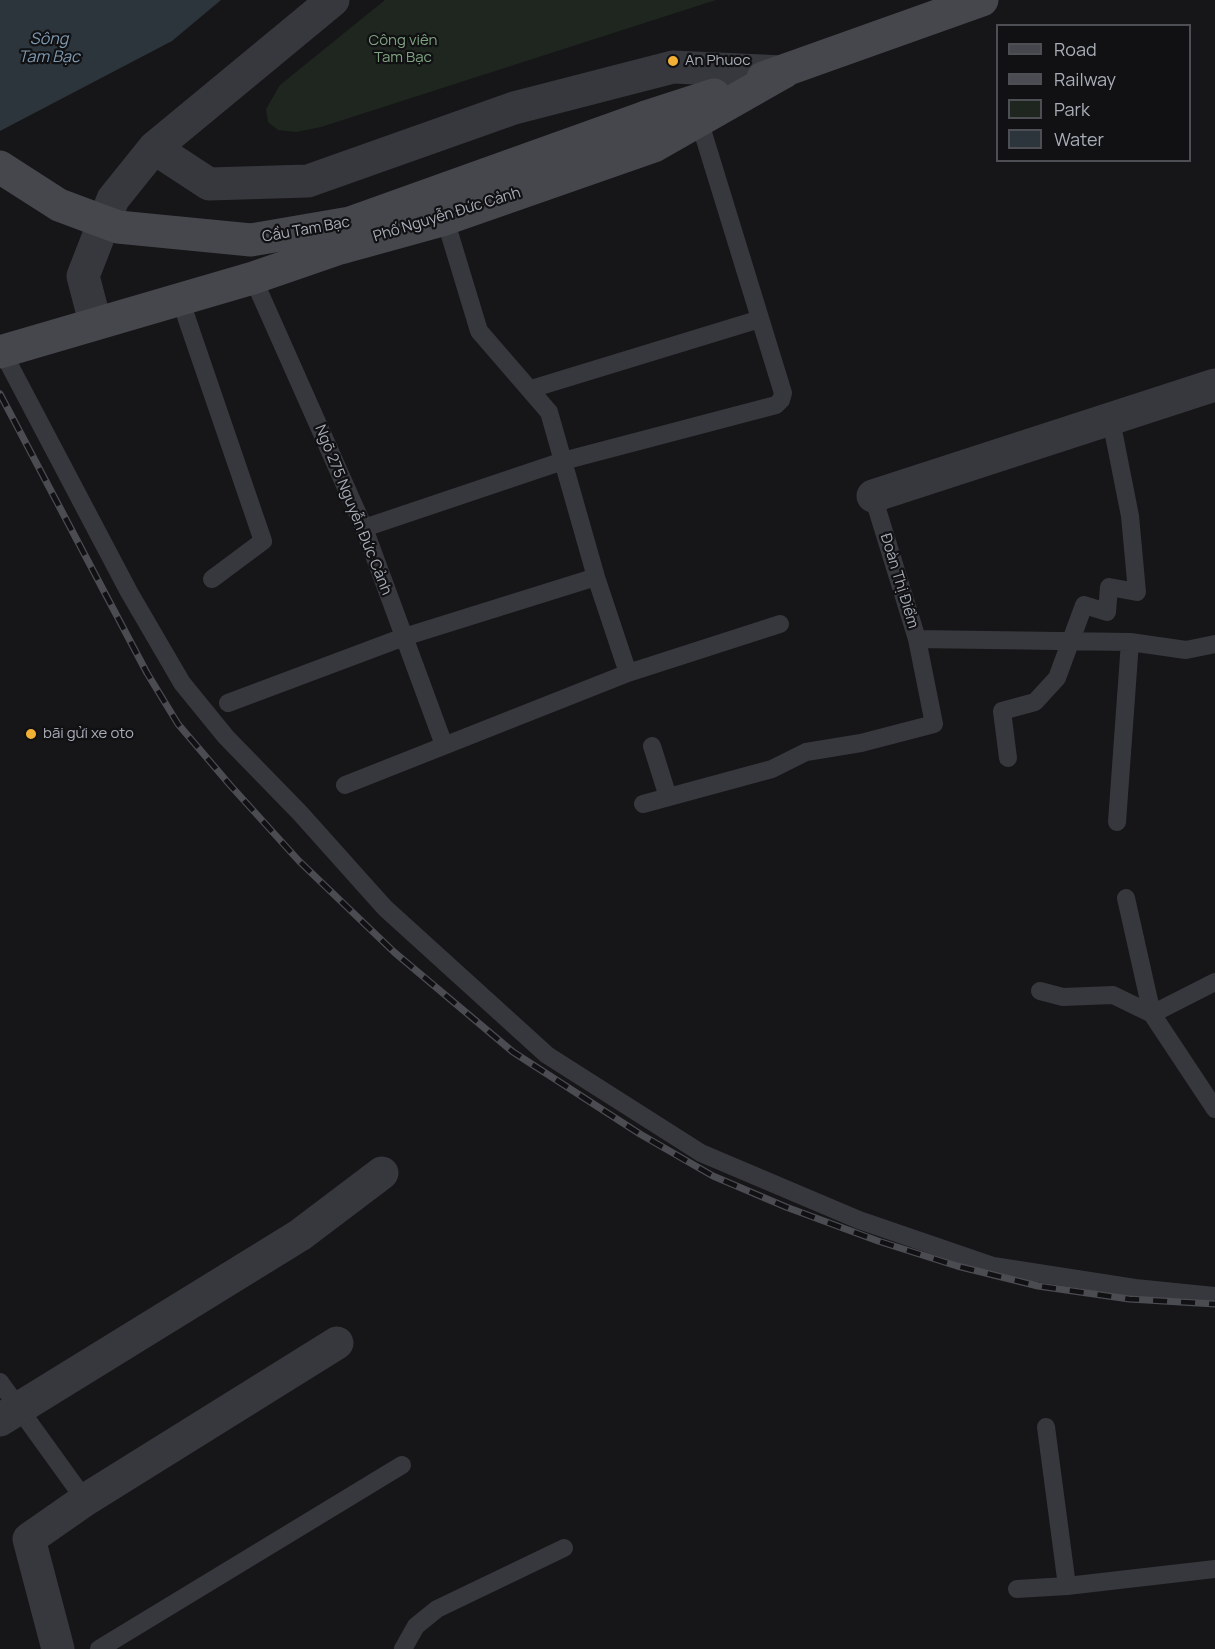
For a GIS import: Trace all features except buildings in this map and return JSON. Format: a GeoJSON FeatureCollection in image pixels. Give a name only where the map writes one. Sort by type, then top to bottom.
{"type":"FeatureCollection","features":[{"type":"Feature","properties":{"kind":"main road","name":"Phố Nguyễn Đức Cảnh"},"geometry":{"type":"LineString","coordinates":[[646,117],[784,72],[982,0]]}},
{"type":"Feature","properties":{"kind":"main road","name":"Phố Nguyễn Đức Cảnh"},"geometry":{"type":"LineString","coordinates":[[1,352],[95,322],[253,279],[340,248],[444,219],[654,146],[784,72]]}},
{"type":"Feature","properties":{"kind":"main road","name":"Cầu Tam Bạc"},"geometry":{"type":"LineString","coordinates":[[0,167],[59,205],[118,226],[252,240],[350,223],[646,117]]}},
{"type":"Feature","properties":{"kind":"street"},"geometry":{"type":"LineString","coordinates":[[95,322],[83,276],[113,199],[154,148],[333,0]]}},
{"type":"Feature","properties":{"kind":"street"},"geometry":{"type":"LineString","coordinates":[[154,148],[209,184],[308,181],[514,108],[673,67],[784,72]]}},
{"type":"Feature","properties":{"kind":"street","name":"Đoàn Thị Điểm"},"geometry":{"type":"LineString","coordinates":[[873,496],[1215,385]]}},
{"type":"Feature","properties":{"kind":"street"},"geometry":{"type":"LineString","coordinates":[[10,1414],[300,1235],[382,1173]]}},
{"type":"Feature","properties":{"kind":"street"},"geometry":{"type":"LineString","coordinates":[[58,1649],[29,1539],[85,1500],[337,1343]]}},
{"type":"Feature","properties":{"kind":"lane"},"geometry":{"type":"LineString","coordinates":[[364,528],[562,461],[776,405],[783,393],[699,120]]}},
{"type":"Feature","properties":{"kind":"lane"},"geometry":{"type":"LineString","coordinates":[[444,219],[479,331],[549,412],[596,577],[628,673]]}},
{"type":"Feature","properties":{"kind":"lane","name":"Ngõ 275 Nguyễn Đức Cảnh"},"geometry":{"type":"LineString","coordinates":[[253,279],[364,528],[444,745]]}},
{"type":"Feature","properties":{"kind":"lane"},"geometry":{"type":"LineString","coordinates":[[180,298],[263,541],[212,579]]}},
{"type":"Feature","properties":{"kind":"lane"},"geometry":{"type":"LineString","coordinates":[[531,389],[760,319]]}},
{"type":"Feature","properties":{"kind":"lane"},"geometry":{"type":"LineString","coordinates":[[1,352],[129,592],[182,683],[226,737],[300,813],[385,908],[547,1055],[701,1153],[859,1220],[993,1266],[1135,1288],[1215,1296]]}},
{"type":"Feature","properties":{"kind":"lane"},"geometry":{"type":"LineString","coordinates":[[1008,758],[1002,711],[1035,702],[1057,678],[1084,605],[1107,612],[1109,587],[1137,592],[1130,516],[1111,420]]}},
{"type":"Feature","properties":{"kind":"lane","name":"Đoàn Thị Điểm"},"geometry":{"type":"LineString","coordinates":[[643,804],[772,769],[806,753],[861,743],[934,724],[917,639],[873,496]]}},
{"type":"Feature","properties":{"kind":"lane"},"geometry":{"type":"LineString","coordinates":[[228,703],[404,637],[596,577]]}},
{"type":"Feature","properties":{"kind":"lane"},"geometry":{"type":"LineString","coordinates":[[345,785],[628,673],[780,624]]}},
{"type":"Feature","properties":{"kind":"lane"},"geometry":{"type":"LineString","coordinates":[[917,639],[1130,642],[1186,650],[1215,644]]}},
{"type":"Feature","properties":{"kind":"lane"},"geometry":{"type":"LineString","coordinates":[[1117,822],[1130,642]]}},
{"type":"Feature","properties":{"kind":"lane"},"geometry":{"type":"LineString","coordinates":[[652,746],[668,797]]}},
{"type":"Feature","properties":{"kind":"lane"},"geometry":{"type":"LineString","coordinates":[[1126,898],[1152,1014],[1215,1109]]}},
{"type":"Feature","properties":{"kind":"lane"},"geometry":{"type":"LineString","coordinates":[[1152,1014],[1215,982]]}},
{"type":"Feature","properties":{"kind":"lane"},"geometry":{"type":"LineString","coordinates":[[1040,991],[1063,998],[1113,995],[1152,1014]]}},
{"type":"Feature","properties":{"kind":"lane"},"geometry":{"type":"LineString","coordinates":[[0,1382],[10,1414],[85,1500]]}},
{"type":"Feature","properties":{"kind":"lane"},"geometry":{"type":"LineString","coordinates":[[1046,1427],[1067,1586]]}},
{"type":"Feature","properties":{"kind":"lane"},"geometry":{"type":"LineString","coordinates":[[99,1649],[402,1465]]}},
{"type":"Feature","properties":{"kind":"lane"},"geometry":{"type":"LineString","coordinates":[[404,1649],[416,1626],[437,1609],[564,1548]]}},
{"type":"Feature","properties":{"kind":"lane"},"geometry":{"type":"LineString","coordinates":[[1017,1589],[1067,1586],[1215,1569]]}},
{"type":"Feature","properties":{"kind":"green space","name":"Công viên Tam Bạc"},"geometry":{"type":"Polygon","coordinates":[[[385,0],[716,0],[321,127],[296,132],[278,130],[268,122],[266,109],[280,85],[385,0]]]}},
{"type":"Feature","properties":{"kind":"water","name":"Sông Tam Bạc"},"geometry":{"type":"Polygon","coordinates":[[[0,0],[221,0],[172,41],[0,131],[0,0]]]}},
{"type":"Feature","properties":{"kind":"railway"},"geometry":{"type":"LineString","coordinates":[[0,394],[147,673],[178,724],[299,861],[394,952],[513,1052],[640,1134],[713,1176],[786,1207],[878,1241],[957,1266],[1038,1286],[1129,1299],[1215,1304]]}},
{"type":"Feature","properties":{"kind":"place","name":"An Phuoc"},"geometry":{"type":"Point","coordinates":[673,61]}},
{"type":"Feature","properties":{"kind":"place","name":"bãi gửi xe oto"},"geometry":{"type":"Point","coordinates":[31,734]}}]}
